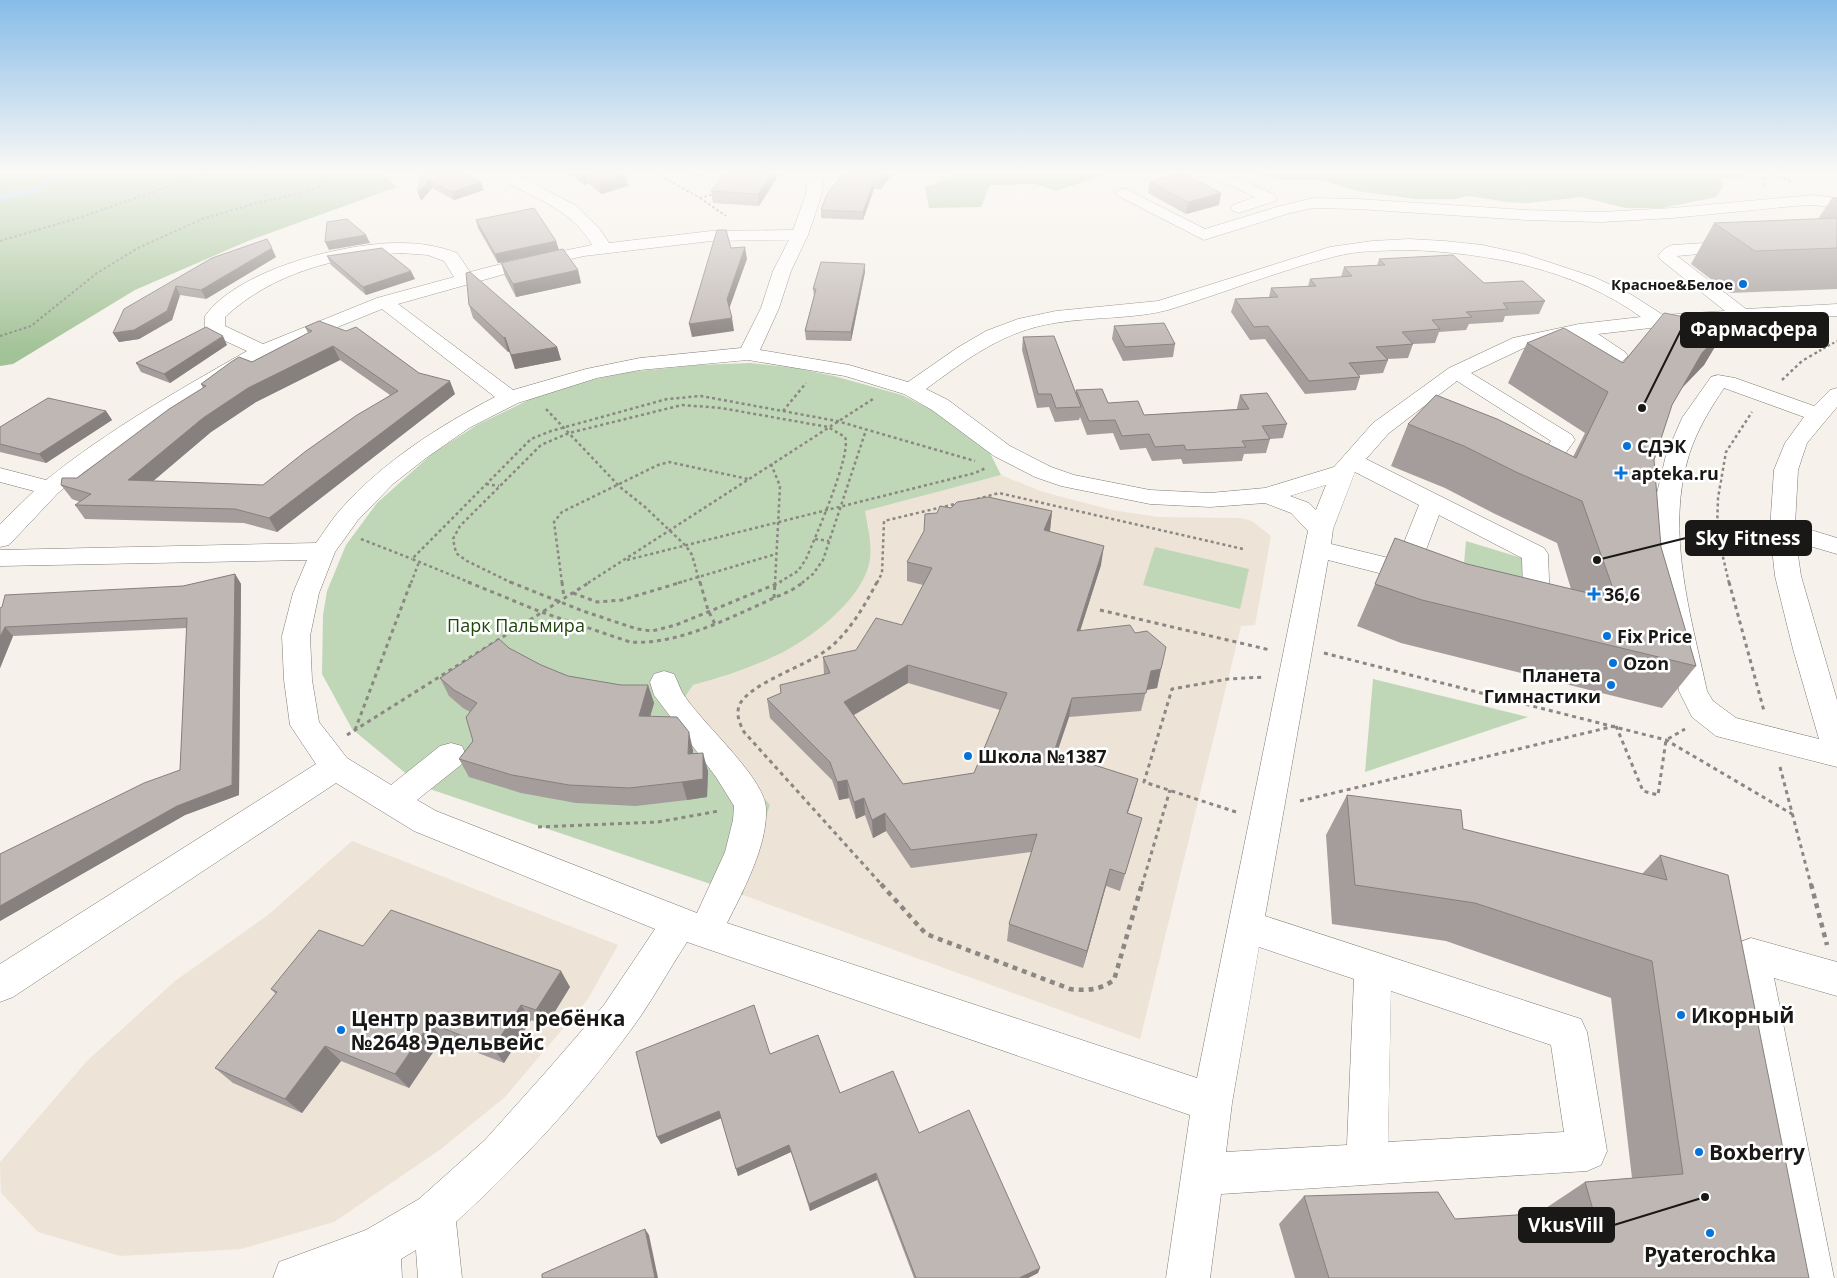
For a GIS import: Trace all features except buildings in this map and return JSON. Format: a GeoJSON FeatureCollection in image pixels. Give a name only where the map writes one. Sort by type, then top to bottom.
{"type":"FeatureCollection","features":[{"type":"Feature","properties":{"kind":"street"},"geometry":{"type":"LineString","coordinates":[[593,233],[603,248]]}},
{"type":"Feature","properties":{"kind":"street"},"geometry":{"type":"LineString","coordinates":[[1200,233],[1204,235],[1211,233]]}},
{"type":"Feature","properties":{"kind":"street"},"geometry":{"type":"LineString","coordinates":[[0,539],[50,488],[76,467],[156,412],[262,351],[384,302],[509,267],[603,248],[711,236],[800,235],[782,271],[770,308],[748,354]]}},
{"type":"Feature","properties":{"kind":"street"},"geometry":{"type":"LineString","coordinates":[[904,387],[993,335],[1024,323],[1056,317],[1160,306],[1336,251],[1366,245],[1405,244],[1490,252],[1523,259],[1571,275],[1623,296],[1659,321]]}},
{"type":"Feature","properties":{"kind":"street"},"geometry":{"type":"LineString","coordinates":[[1742,314],[1667,256],[1673,250],[1751,246]]}},
{"type":"Feature","properties":{"kind":"street"},"geometry":{"type":"LineString","coordinates":[[262,351],[215,329],[214,316],[242,293],[282,272],[351,253],[399,248],[420,248],[451,257],[465,278]]}},
{"type":"Feature","properties":{"kind":"street"},"geometry":{"type":"LineString","coordinates":[[384,302],[520,394]]}},
{"type":"Feature","properties":{"kind":"street"},"geometry":{"type":"LineString","coordinates":[[1188,1278],[1212,1103],[1319,539],[1347,467],[1381,428],[1409,422],[1456,372],[1520,342],[1579,330],[1659,321],[1742,314],[1804,313],[1837,310]]}},
{"type":"Feature","properties":{"kind":"street"},"geometry":{"type":"LineString","coordinates":[[1804,313],[1837,318]]}},
{"type":"Feature","properties":{"kind":"street"},"geometry":{"type":"LineString","coordinates":[[1572,372],[1589,382],[1618,356],[1579,330]]}},
{"type":"Feature","properties":{"kind":"street"},"geometry":{"type":"LineString","coordinates":[[1520,342],[1546,357]]}},
{"type":"Feature","properties":{"kind":"street"},"geometry":{"type":"LineString","coordinates":[[1212,1103],[692,928],[425,820],[392,802],[330,758],[305,725],[298,680],[296,636],[306,593],[331,540],[350,514],[385,479],[418,452],[461,423],[520,394],[593,373],[640,364],[748,354],[820,365],[904,387],[940,405],[1003,462],[1069,480],[1150,497],[1210,500],[1267,495],[1347,467],[1432,502],[1535,554],[1537,605],[1499,595]]}},
{"type":"Feature","properties":{"kind":"street"},"geometry":{"type":"LineString","coordinates":[[1456,372],[1497,407],[1564,440],[1537,473],[1510,462]]}},
{"type":"Feature","properties":{"kind":"street"},"geometry":{"type":"LineString","coordinates":[[1818,415],[1765,394],[1728,382],[1718,381],[1708,394],[1683,440],[1670,485],[1666,525],[1669,569],[1693,692],[1702,709],[1726,728],[1837,754]]}},
{"type":"Feature","properties":{"kind":"street"},"geometry":{"type":"LineString","coordinates":[[1837,394],[1796,443],[1786,470],[1782,530],[1788,576],[1827,682],[1837,746]]}},
{"type":"Feature","properties":{"kind":"street"},"geometry":{"type":"LineString","coordinates":[[0,475],[50,488]]}},
{"type":"Feature","properties":{"kind":"street"},"geometry":{"type":"LineString","coordinates":[[1267,495],[1300,508],[1319,539],[1405,571],[1443,581]]}},
{"type":"Feature","properties":{"kind":"street"},"geometry":{"type":"LineString","coordinates":[[1405,571],[1432,502]]}},
{"type":"Feature","properties":{"kind":"street"},"geometry":{"type":"LineString","coordinates":[[1782,530],[1837,546]]}},
{"type":"Feature","properties":{"kind":"street"},"geometry":{"type":"LineString","coordinates":[[0,558],[331,540]]}},
{"type":"Feature","properties":{"kind":"street"},"geometry":{"type":"LineString","coordinates":[[295,1278],[379,1263],[434,1214],[499,1154],[559,1087],[726,890],[748,830],[750,804],[731,774],[668,695],[664,682]]}},
{"type":"Feature","properties":{"kind":"street"},"geometry":{"type":"LineString","coordinates":[[392,802],[451,755]]}},
{"type":"Feature","properties":{"kind":"street"},"geometry":{"type":"LineString","coordinates":[[0,985],[330,758]]}},
{"type":"Feature","properties":{"kind":"street"},"geometry":{"type":"LineString","coordinates":[[1202,1174],[1587,1151],[1568,1032],[1246,926]]}},
{"type":"Feature","properties":{"kind":"street"},"geometry":{"type":"LineString","coordinates":[[1812,1278],[1751,955],[1836,978]]}},
{"type":"Feature","properties":{"kind":"street"},"geometry":{"type":"LineString","coordinates":[[1367,1164],[1373,967]]}},
{"type":"Feature","properties":{"kind":"street"},"geometry":{"type":"LineString","coordinates":[[434,1214],[440,1278]]}},
{"type":"Feature","properties":{"kind":"path"},"geometry":{"type":"LineString","coordinates":[[0,241],[28,233]]}},
{"type":"Feature","properties":{"kind":"path"},"geometry":{"type":"LineString","coordinates":[[0,336],[31,326],[98,273],[138,248],[172,233]]}},
{"type":"Feature","properties":{"kind":"path"},"geometry":{"type":"LineString","coordinates":[[1836,978],[1820,913],[1726,572],[1717,531],[1718,498],[1726,452],[1748,417],[1765,394],[1802,361],[1837,341]]}},
{"type":"Feature","properties":{"kind":"path"},"geometry":{"type":"LineString","coordinates":[[782,411],[820,365]]}},
{"type":"Feature","properties":{"kind":"path"},"geometry":{"type":"LineString","coordinates":[[330,758],[355,730],[624,561],[837,421],[904,387]]}},
{"type":"Feature","properties":{"kind":"path"},"geometry":{"type":"LineString","coordinates":[[520,394],[563,427],[618,484],[686,546],[692,555],[709,612],[715,624]]}},
{"type":"Feature","properties":{"kind":"path"},"geometry":{"type":"LineString","coordinates":[[412,559],[531,439],[563,427],[667,399],[701,396],[837,421],[866,430],[1003,462]]}},
{"type":"Feature","properties":{"kind":"path"},"geometry":{"type":"LineString","coordinates":[[682,405],[722,408],[828,427],[846,436],[847,443],[841,468],[815,539],[802,567],[794,574],[774,585],[669,628],[644,631],[557,602],[462,560],[452,546],[453,539],[460,526],[536,448],[569,433],[661,408],[682,405]]}},
{"type":"Feature","properties":{"kind":"path"},"geometry":{"type":"LineString","coordinates":[[331,540],[412,559],[541,612],[630,642],[644,643],[684,636],[803,584],[817,571],[823,560],[866,430]]}},
{"type":"Feature","properties":{"kind":"path"},"geometry":{"type":"LineString","coordinates":[[564,598],[554,522],[562,512],[658,465],[669,462],[748,479]]}},
{"type":"Feature","properties":{"kind":"path"},"geometry":{"type":"LineString","coordinates":[[624,561],[975,473],[1003,462]]}},
{"type":"Feature","properties":{"kind":"path"},"geometry":{"type":"LineString","coordinates":[[771,464],[780,486],[774,598]]}},
{"type":"Feature","properties":{"kind":"path"},"geometry":{"type":"LineString","coordinates":[[486,483],[499,486]]}},
{"type":"Feature","properties":{"kind":"path"},"geometry":{"type":"LineString","coordinates":[[970,500],[999,493],[1243,548]]}},
{"type":"Feature","properties":{"kind":"path"},"geometry":{"type":"LineString","coordinates":[[961,503],[884,521],[882,573],[872,592],[845,632],[828,649],[808,662],[752,690],[744,696],[737,719],[744,732],[926,934],[1070,989],[1086,992],[1104,987],[1114,980],[1170,790]]}},
{"type":"Feature","properties":{"kind":"path"},"geometry":{"type":"LineString","coordinates":[[815,539],[829,541]]}},
{"type":"Feature","properties":{"kind":"path"},"geometry":{"type":"LineString","coordinates":[[572,593],[597,602],[622,600],[699,579],[776,554]]}},
{"type":"Feature","properties":{"kind":"path"},"geometry":{"type":"LineString","coordinates":[[355,730],[419,562]]}},
{"type":"Feature","properties":{"kind":"path"},"geometry":{"type":"LineString","coordinates":[[1100,610],[1296,659],[1616,726],[1666,740],[1793,814]]}},
{"type":"Feature","properties":{"kind":"path"},"geometry":{"type":"LineString","coordinates":[[1296,659],[1228,679],[1172,689],[1144,782],[1267,815],[1616,726]]}},
{"type":"Feature","properties":{"kind":"path"},"geometry":{"type":"LineString","coordinates":[[1616,726],[1642,791],[1658,795],[1666,740]]}},
{"type":"Feature","properties":{"kind":"path"},"geometry":{"type":"LineString","coordinates":[[538,827],[658,822],[750,804]]}},
{"type":"Feature","properties":{"kind":"shaded area","name":"Школа №1387"},"geometry":{"type":"Polygon","coordinates":[[[1001,475],[1043,492],[1112,510],[1158,517],[1240,518],[1252,521],[1271,536],[1255,625],[1241,626],[1140,1039],[743,895],[746,868],[687,711],[685,697],[693,685],[722,677],[774,657],[804,639],[839,611],[869,528],[864,511],[1001,475]]]}},
{"type":"Feature","properties":{"kind":"shaded area","name":"Центр развития ребёнка №2648 Эдельвейс"},"geometry":{"type":"Polygon","coordinates":[[[352,841],[618,945],[588,999],[505,1097],[441,1149],[334,1222],[241,1249],[120,1256],[38,1232],[1,1193],[0,1162],[87,1061],[175,981],[268,915],[352,841]]]}},
{"type":"Feature","properties":{"kind":"green space"},"geometry":{"type":"Polygon","coordinates":[[[0,233],[271,233],[135,290],[13,364],[0,366],[0,233]]]}},
{"type":"Feature","properties":{"kind":"green space","name":"Парк Пальмира"},"geometry":{"type":"Polygon","coordinates":[[[751,363],[795,368],[834,376],[902,395],[936,412],[990,453],[1001,475],[865,511],[870,544],[869,564],[864,578],[844,606],[816,631],[787,650],[743,669],[693,685],[685,697],[688,711],[770,805],[746,868],[743,895],[421,786],[352,729],[322,674],[323,615],[327,591],[346,545],[377,503],[433,453],[477,425],[541,394],[630,372],[698,365],[751,363]]]}},
{"type":"Feature","properties":{"kind":"green space"},"geometry":{"type":"Polygon","coordinates":[[[1466,541],[1525,559],[1524,592],[1463,575],[1466,541]]]}},
{"type":"Feature","properties":{"kind":"green space"},"geometry":{"type":"Polygon","coordinates":[[[1155,547],[1249,569],[1240,609],[1143,585],[1155,547]]]}},
{"type":"Feature","properties":{"kind":"green space"},"geometry":{"type":"Polygon","coordinates":[[[1373,679],[1528,717],[1365,772],[1373,679]]]}},
{"type":"Feature","properties":{"kind":"place","name":"Красное&Белое"},"geometry":{"type":"Point","coordinates":[1743,284]}},
{"type":"Feature","properties":{"kind":"place","name":"Фармасфера"},"geometry":{"type":"Point","coordinates":[1642,408]}},
{"type":"Feature","properties":{"kind":"place","name":"СДЭК"},"geometry":{"type":"Point","coordinates":[1627,446]}},
{"type":"Feature","properties":{"kind":"place","name":"apteka.ru"},"geometry":{"type":"Point","coordinates":[1621,473]}},
{"type":"Feature","properties":{"kind":"place","name":"Sky Fitness"},"geometry":{"type":"Point","coordinates":[1597,560]}},
{"type":"Feature","properties":{"kind":"place","name":"36,6"},"geometry":{"type":"Point","coordinates":[1594,594]}},
{"type":"Feature","properties":{"kind":"place","name":"Fix Price"},"geometry":{"type":"Point","coordinates":[1607,636]}},
{"type":"Feature","properties":{"kind":"place","name":"Ozon"},"geometry":{"type":"Point","coordinates":[1613,663]}},
{"type":"Feature","properties":{"kind":"place","name":"Планета Гимнастики"},"geometry":{"type":"Point","coordinates":[1611,685]}},
{"type":"Feature","properties":{"kind":"place","name":"Школа №1387"},"geometry":{"type":"Point","coordinates":[968,756]}},
{"type":"Feature","properties":{"kind":"place","name":"Икорный"},"geometry":{"type":"Point","coordinates":[1681,1015]}},
{"type":"Feature","properties":{"kind":"place","name":"Центр развития ребёнка №2648 Эдельвейс"},"geometry":{"type":"Point","coordinates":[341,1030]}},
{"type":"Feature","properties":{"kind":"place","name":"Boxberry"},"geometry":{"type":"Point","coordinates":[1699,1152]}},
{"type":"Feature","properties":{"kind":"place","name":"VkusVill"},"geometry":{"type":"Point","coordinates":[1705,1197]}},
{"type":"Feature","properties":{"kind":"place","name":"Pyaterochka"},"geometry":{"type":"Point","coordinates":[1710,1233]}}]}
